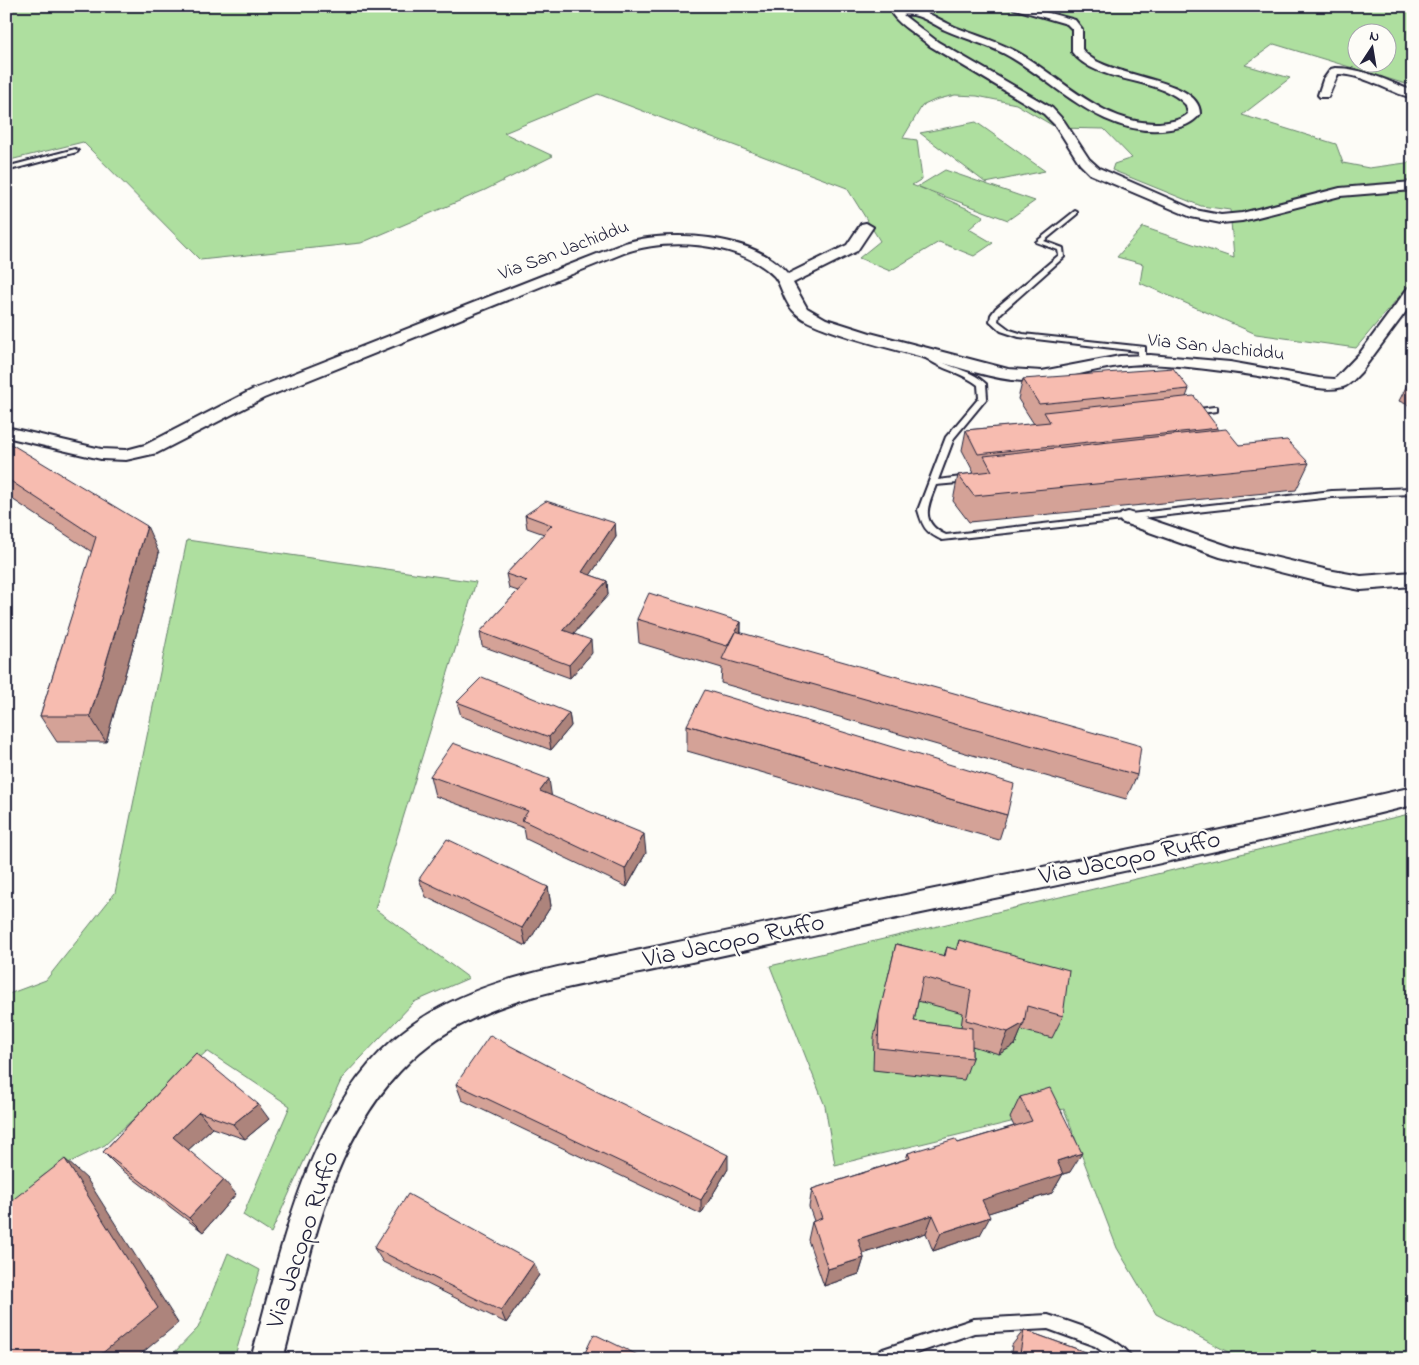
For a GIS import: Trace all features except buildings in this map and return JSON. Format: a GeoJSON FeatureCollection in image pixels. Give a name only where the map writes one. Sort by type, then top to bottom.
{"type":"FeatureCollection","features":[{"type":"Feature","properties":{"kind":"street"},"geometry":{"type":"LineString","coordinates":[[1010,6],[1071,22],[1077,28],[1076,47],[1078,54],[1083,58],[1101,67],[1174,90],[1192,102],[1194,108],[1191,118],[1185,122],[1165,126],[1136,125],[1117,121],[1072,95],[1010,52],[919,14],[906,11],[897,14],[928,37],[934,44],[1048,110],[1058,119],[1087,164],[1096,172],[1108,178],[1191,213],[1221,219],[1242,217],[1340,192],[1413,186]]}},
{"type":"Feature","properties":{"kind":"street"},"geometry":{"type":"LineString","coordinates":[[1324,95],[1329,80],[1335,71],[1342,70],[1360,74],[1413,95]]}},
{"type":"Feature","properties":{"kind":"street"},"geometry":{"type":"LineString","coordinates":[[785,281],[849,250],[866,227]]}},
{"type":"Feature","properties":{"kind":"street","name":"Via San Jachiddu"},"geometry":{"type":"LineString","coordinates":[[6,432],[101,454],[126,455],[150,449],[258,394],[481,304],[642,242],[679,241],[736,248],[768,264],[781,275],[793,303],[806,315],[849,331],[1003,372],[1031,376],[1047,375],[1120,361],[1142,360],[1218,365],[1320,382],[1341,382],[1347,378],[1413,291]]}},
{"type":"Feature","properties":{"kind":"street"},"geometry":{"type":"LineString","coordinates":[[1128,518],[1227,552],[1344,581],[1379,583],[1413,579]]}},
{"type":"Feature","properties":{"kind":"street","name":"Via Jacopo Ruffo"},"geometry":{"type":"LineString","coordinates":[[267,1359],[315,1191],[333,1146],[353,1110],[378,1074],[403,1048],[434,1026],[468,1007],[539,985],[699,949],[1134,859],[1413,796]]}},
{"type":"Feature","properties":{"kind":"lane"},"geometry":{"type":"LineString","coordinates":[[6,169],[75,151]]}},
{"type":"Feature","properties":{"kind":"lane"},"geometry":{"type":"LineString","coordinates":[[1075,213],[1039,242],[1061,249],[1062,256],[1000,310],[995,315],[994,321],[1000,328],[1009,333],[1023,336],[1142,349],[1142,360]]}},
{"type":"Feature","properties":{"kind":"lane"},"geometry":{"type":"LineString","coordinates":[[923,351],[933,361],[972,376],[982,384],[983,398],[950,438],[922,510],[923,518],[934,533],[945,538],[1332,494],[1413,491]]}},
{"type":"Feature","properties":{"kind":"lane"},"geometry":{"type":"LineString","coordinates":[[1184,412],[1214,409]]}},
{"type":"Feature","properties":{"kind":"lane"},"geometry":{"type":"LineString","coordinates":[[950,438],[960,436]]}},
{"type":"Feature","properties":{"kind":"lane"},"geometry":{"type":"LineString","coordinates":[[932,483],[981,477]]}},
{"type":"Feature","properties":{"kind":"lane"},"geometry":{"type":"LineString","coordinates":[[884,1357],[974,1326],[1048,1322],[1099,1340],[1125,1359]]}},
{"type":"Feature","properties":{"kind":"green space"},"geometry":{"type":"Polygon","coordinates":[[[6,6],[1413,6],[1413,85],[1366,72],[1396,72],[1396,22],[1346,22],[1346,66],[1274,44],[1245,65],[1290,78],[1242,115],[1336,144],[1343,163],[1369,168],[1413,162],[1413,280],[1356,348],[1256,334],[1140,283],[1143,264],[1117,257],[1143,227],[1234,258],[1230,210],[1201,206],[1112,170],[1114,164],[1132,158],[1104,129],[1057,128],[1016,104],[977,96],[955,95],[935,100],[922,106],[903,138],[917,140],[922,179],[912,185],[917,187],[945,170],[1035,201],[1008,220],[919,187],[984,216],[969,229],[993,243],[974,256],[939,242],[890,271],[859,258],[880,241],[847,188],[598,94],[504,133],[553,156],[485,190],[361,243],[200,260],[83,142],[6,161],[6,6]]]}},
{"type":"Feature","properties":{"kind":"green space"},"geometry":{"type":"Polygon","coordinates":[[[976,122],[1045,171],[986,183],[920,133],[976,122]]]}},
{"type":"Feature","properties":{"kind":"green space"},"geometry":{"type":"Polygon","coordinates":[[[187,540],[476,582],[375,909],[469,978],[414,1002],[342,1078],[271,1233],[243,1215],[290,1106],[207,1051],[105,1145],[44,1175],[6,1209],[6,995],[46,980],[115,893],[187,540]]]}},
{"type":"Feature","properties":{"kind":"green space"},"geometry":{"type":"Polygon","coordinates":[[[1413,813],[1413,1359],[1241,1359],[1156,1314],[1117,1248],[1064,1109],[835,1165],[825,1106],[770,966],[1413,813]]]}},
{"type":"Feature","properties":{"kind":"green space"},"geometry":{"type":"Polygon","coordinates":[[[228,1253],[260,1270],[234,1359],[168,1359],[198,1328],[228,1253]]]}}]}
